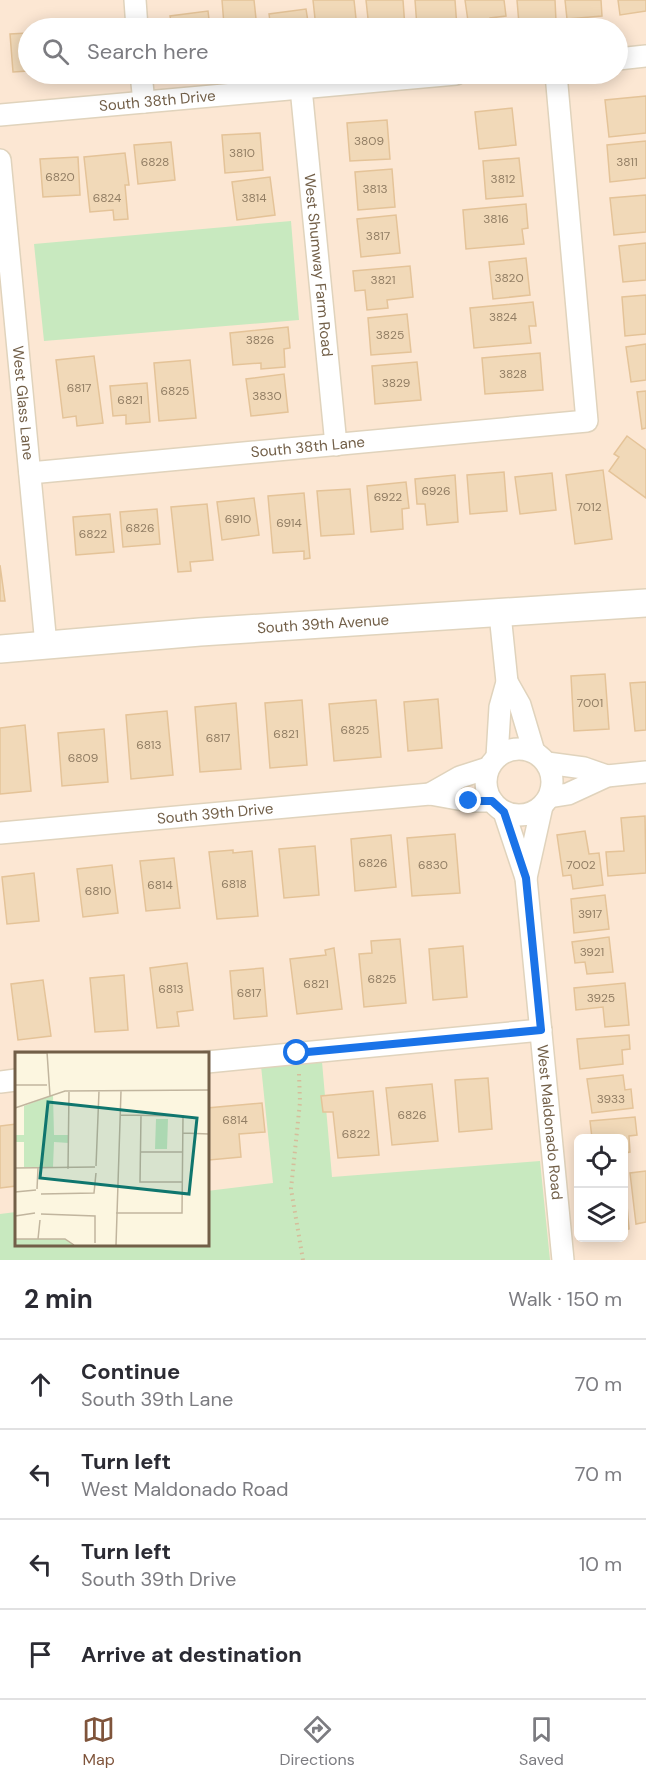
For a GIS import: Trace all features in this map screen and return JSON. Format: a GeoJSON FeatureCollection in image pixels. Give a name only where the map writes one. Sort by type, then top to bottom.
{"type":"FeatureCollection","features":[{"type":"Feature","properties":{"kind":"street"},"geometry":{"type":"LineString","coordinates":[[135,0],[136,18]]}},
{"type":"Feature","properties":{"kind":"street"},"geometry":{"type":"LineString","coordinates":[[628,57],[646,56]]}},
{"type":"Feature","properties":{"kind":"street"},"geometry":{"type":"LineString","coordinates":[[142,84],[144,102]]}},
{"type":"Feature","properties":{"kind":"street","name":"South 38th Drive"},"geometry":{"type":"LineString","coordinates":[[0,115],[346,84]]}},
{"type":"Feature","properties":{"kind":"street","name":"South 38th Lane"},"geometry":{"type":"LineString","coordinates":[[30,473],[587,421],[557,84]]}},
{"type":"Feature","properties":{"kind":"street","name":"West Shumway Farm Road"},"geometry":{"type":"LineString","coordinates":[[302,88],[336,445]]}},
{"type":"Feature","properties":{"kind":"street","name":"West Glass Lane"},"geometry":{"type":"LineString","coordinates":[[0,160],[46,645]]}},
{"type":"Feature","properties":{"kind":"street","name":"South 39th Avenue"},"geometry":{"type":"LineString","coordinates":[[0,649],[200,632],[646,603]]}},
{"type":"Feature","properties":{"kind":"street"},"geometry":{"type":"LineString","coordinates":[[500,614],[507,682],[500,707],[493,762],[486,785],[498,806],[524,814],[545,801],[568,794],[607,776],[646,772]]}},
{"type":"Feature","properties":{"kind":"street"},"geometry":{"type":"LineString","coordinates":[[507,682],[520,705],[552,786],[545,801]]}},
{"type":"Feature","properties":{"kind":"street"},"geometry":{"type":"LineString","coordinates":[[493,762],[515,748],[541,758],[607,776]]}},
{"type":"Feature","properties":{"kind":"street","name":"South 39th Drive"},"geometry":{"type":"LineString","coordinates":[[429,794],[493,762]]}},
{"type":"Feature","properties":{"kind":"street","name":"South 39th Drive"},"geometry":{"type":"LineString","coordinates":[[0,833],[429,794],[498,806]]}},
{"type":"Feature","properties":{"kind":"street","name":"West Maldonado Road"},"geometry":{"type":"LineString","coordinates":[[526,878],[545,801]]}},
{"type":"Feature","properties":{"kind":"street","name":"West Maldonado Road"},"geometry":{"type":"LineString","coordinates":[[498,806],[526,878],[563,1260]]}},
{"type":"Feature","properties":{"kind":"street"},"geometry":{"type":"LineString","coordinates":[[208,1062],[541,1030]]}},
{"type":"Feature","properties":{"kind":"street"},"geometry":{"type":"LineString","coordinates":[[0,1082],[15,1080]]}},
{"type":"Feature","properties":{"kind":"path"},"geometry":{"type":"LineString","coordinates":[[297,1053],[300,1102],[291,1189],[303,1260]]}},
{"type":"Feature","properties":{"kind":"shaded area"},"geometry":{"type":"Polygon","coordinates":[[[0,0],[646,0],[646,1260],[0,1260],[0,0]]]}},
{"type":"Feature","properties":{"kind":"green space"},"geometry":{"type":"Polygon","coordinates":[[[291,221],[299,320],[44,341],[34,244],[291,221]]]}},
{"type":"Feature","properties":{"kind":"green space"},"geometry":{"type":"Polygon","coordinates":[[[321,1050],[332,1177],[540,1161],[550,1260],[0,1260],[0,1214],[15,1212],[15,1245],[208,1245],[208,1191],[273,1183],[260,1056],[321,1050]]]}},
{"type":"Feature","properties":{"kind":"building"},"geometry":{"type":"Polygon","coordinates":[[[222,0],[254,0],[256,18],[223,18],[222,0]]]}},
{"type":"Feature","properties":{"kind":"building"},"geometry":{"type":"Polygon","coordinates":[[[313,0],[354,0],[356,18],[315,18],[313,0]]]}},
{"type":"Feature","properties":{"kind":"building"},"geometry":{"type":"Polygon","coordinates":[[[366,0],[403,0],[404,18],[368,18],[366,0]]]}},
{"type":"Feature","properties":{"kind":"building"},"geometry":{"type":"Polygon","coordinates":[[[415,0],[455,0],[456,18],[416,18],[415,0]]]}},
{"type":"Feature","properties":{"kind":"building"},"geometry":{"type":"Polygon","coordinates":[[[465,0],[504,0],[506,16],[468,18],[465,0]]]}},
{"type":"Feature","properties":{"kind":"building"},"geometry":{"type":"Polygon","coordinates":[[[517,0],[555,0],[556,18],[518,18],[517,0]]]}},
{"type":"Feature","properties":{"kind":"building"},"geometry":{"type":"Polygon","coordinates":[[[565,0],[601,0],[602,16],[567,18],[565,0]]]}},
{"type":"Feature","properties":{"kind":"building"},"geometry":{"type":"Polygon","coordinates":[[[618,0],[646,0],[646,11],[620,15],[618,0]]]}},
{"type":"Feature","properties":{"kind":"building"},"geometry":{"type":"Polygon","coordinates":[[[306,9],[307,18],[270,18],[269,14],[306,9]]]}},
{"type":"Feature","properties":{"kind":"building"},"geometry":{"type":"Polygon","coordinates":[[[208,11],[209,18],[170,18],[170,16],[208,11]]]}},
{"type":"Feature","properties":{"kind":"building"},"geometry":{"type":"Polygon","coordinates":[[[10,34],[18,34],[18,72],[13,72],[10,34]]]}},
{"type":"Feature","properties":{"kind":"building"},"geometry":{"type":"Polygon","coordinates":[[[646,96],[646,133],[609,137],[605,100],[646,96]]]}},
{"type":"Feature","properties":{"kind":"building"},"geometry":{"type":"Polygon","coordinates":[[[512,108],[516,145],[479,149],[475,112],[512,108]]]}},
{"type":"Feature","properties":{"kind":"building"},"geometry":{"type":"Polygon","coordinates":[[[387,120],[390,159],[350,161],[347,123],[387,120]]]}},
{"type":"Feature","properties":{"kind":"building"},"geometry":{"type":"Polygon","coordinates":[[[260,133],[263,170],[225,173],[222,135],[260,133]]]}},
{"type":"Feature","properties":{"kind":"building"},"geometry":{"type":"Polygon","coordinates":[[[646,141],[646,178],[610,182],[607,145],[646,141]]]}},
{"type":"Feature","properties":{"kind":"building"},"geometry":{"type":"Polygon","coordinates":[[[171,142],[175,180],[138,184],[134,145],[171,142]]]}},
{"type":"Feature","properties":{"kind":"building"},"geometry":{"type":"Polygon","coordinates":[[[125,153],[129,185],[125,185],[128,219],[114,220],[113,210],[90,212],[84,157],[125,153]]]}},
{"type":"Feature","properties":{"kind":"building"},"geometry":{"type":"Polygon","coordinates":[[[78,157],[80,195],[43,197],[40,159],[78,157]]]}},
{"type":"Feature","properties":{"kind":"building"},"geometry":{"type":"Polygon","coordinates":[[[519,158],[523,196],[486,199],[483,161],[519,158]]]}},
{"type":"Feature","properties":{"kind":"building"},"geometry":{"type":"Polygon","coordinates":[[[392,169],[395,207],[358,210],[355,172],[392,169]]]}},
{"type":"Feature","properties":{"kind":"building"},"geometry":{"type":"Polygon","coordinates":[[[270,177],[275,215],[237,220],[232,182],[270,177]]]}},
{"type":"Feature","properties":{"kind":"building"},"geometry":{"type":"Polygon","coordinates":[[[646,195],[646,232],[614,235],[610,198],[646,195]]]}},
{"type":"Feature","properties":{"kind":"building"},"geometry":{"type":"Polygon","coordinates":[[[526,204],[528,228],[522,229],[524,244],[466,249],[463,210],[526,204]]]}},
{"type":"Feature","properties":{"kind":"building"},"geometry":{"type":"Polygon","coordinates":[[[396,215],[400,253],[361,257],[357,219],[396,215]]]}},
{"type":"Feature","properties":{"kind":"building"},"geometry":{"type":"Polygon","coordinates":[[[646,243],[646,280],[623,282],[619,246],[646,243]]]}},
{"type":"Feature","properties":{"kind":"building"},"geometry":{"type":"Polygon","coordinates":[[[526,258],[530,295],[493,299],[489,262],[526,258]]]}},
{"type":"Feature","properties":{"kind":"building"},"geometry":{"type":"Polygon","coordinates":[[[410,266],[413,297],[387,300],[388,308],[367,310],[365,290],[355,291],[353,271],[410,266]]]}},
{"type":"Feature","properties":{"kind":"building"},"geometry":{"type":"Polygon","coordinates":[[[646,295],[646,334],[625,336],[622,297],[646,295]]]}},
{"type":"Feature","properties":{"kind":"building"},"geometry":{"type":"Polygon","coordinates":[[[533,302],[536,326],[529,326],[531,343],[474,348],[470,308],[533,302]]]}},
{"type":"Feature","properties":{"kind":"building"},"geometry":{"type":"Polygon","coordinates":[[[407,314],[411,352],[371,355],[368,318],[407,314]]]}},
{"type":"Feature","properties":{"kind":"building"},"geometry":{"type":"Polygon","coordinates":[[[288,327],[290,348],[284,349],[285,367],[261,369],[261,363],[233,365],[230,333],[288,327]]]}},
{"type":"Feature","properties":{"kind":"building"},"geometry":{"type":"Polygon","coordinates":[[[646,344],[646,380],[631,382],[626,347],[646,344]]]}},
{"type":"Feature","properties":{"kind":"building"},"geometry":{"type":"Polygon","coordinates":[[[540,353],[543,390],[485,394],[482,358],[540,353]]]}},
{"type":"Feature","properties":{"kind":"building"},"geometry":{"type":"Polygon","coordinates":[[[94,356],[103,423],[77,426],[76,416],[63,418],[56,360],[94,356]]]}},
{"type":"Feature","properties":{"kind":"building"},"geometry":{"type":"Polygon","coordinates":[[[190,360],[196,418],[159,421],[154,363],[190,360]]]}},
{"type":"Feature","properties":{"kind":"building"},"geometry":{"type":"Polygon","coordinates":[[[417,362],[421,400],[375,404],[372,366],[417,362]]]}},
{"type":"Feature","properties":{"kind":"building"},"geometry":{"type":"Polygon","coordinates":[[[284,374],[288,412],[251,416],[246,379],[284,374]]]}},
{"type":"Feature","properties":{"kind":"building"},"geometry":{"type":"Polygon","coordinates":[[[147,383],[150,422],[126,424],[126,415],[113,416],[110,386],[147,383]]]}},
{"type":"Feature","properties":{"kind":"building"},"geometry":{"type":"Polygon","coordinates":[[[646,391],[646,428],[642,429],[637,392],[646,391]]]}},
{"type":"Feature","properties":{"kind":"building"},"geometry":{"type":"Polygon","coordinates":[[[627,436],[646,450],[646,498],[609,471],[619,457],[614,454],[627,436]]]}},
{"type":"Feature","properties":{"kind":"building"},"geometry":{"type":"Polygon","coordinates":[[[603,470],[612,539],[575,544],[566,475],[603,470]]]}},
{"type":"Feature","properties":{"kind":"building"},"geometry":{"type":"Polygon","coordinates":[[[504,472],[507,511],[470,514],[467,475],[504,472]]]}},
{"type":"Feature","properties":{"kind":"building"},"geometry":{"type":"Polygon","coordinates":[[[552,473],[556,510],[520,514],[515,477],[552,473]]]}},
{"type":"Feature","properties":{"kind":"building"},"geometry":{"type":"Polygon","coordinates":[[[455,475],[458,522],[427,525],[425,504],[417,504],[415,479],[455,475]]]}},
{"type":"Feature","properties":{"kind":"building"},"geometry":{"type":"Polygon","coordinates":[[[406,482],[409,508],[402,509],[403,529],[371,532],[367,486],[406,482]]]}},
{"type":"Feature","properties":{"kind":"building"},"geometry":{"type":"Polygon","coordinates":[[[350,489],[354,534],[321,536],[317,491],[350,489]]]}},
{"type":"Feature","properties":{"kind":"building"},"geometry":{"type":"Polygon","coordinates":[[[304,493],[310,558],[304,559],[304,551],[273,553],[268,496],[304,493]]]}},
{"type":"Feature","properties":{"kind":"building"},"geometry":{"type":"Polygon","coordinates":[[[254,498],[259,535],[222,540],[217,502],[254,498]]]}},
{"type":"Feature","properties":{"kind":"building"},"geometry":{"type":"Polygon","coordinates":[[[207,504],[213,560],[190,562],[191,571],[178,572],[171,507],[207,504]]]}},
{"type":"Feature","properties":{"kind":"building"},"geometry":{"type":"Polygon","coordinates":[[[157,509],[160,544],[123,547],[120,512],[157,509]]]}},
{"type":"Feature","properties":{"kind":"building"},"geometry":{"type":"Polygon","coordinates":[[[110,514],[114,552],[76,555],[73,517],[110,514]]]}},
{"type":"Feature","properties":{"kind":"building"},"geometry":{"type":"Polygon","coordinates":[[[0,565],[5,601],[0,601],[0,565]]]}},
{"type":"Feature","properties":{"kind":"building"},"geometry":{"type":"Polygon","coordinates":[[[605,674],[609,729],[574,731],[571,676],[605,674]]]}},
{"type":"Feature","properties":{"kind":"building"},"geometry":{"type":"Polygon","coordinates":[[[646,682],[646,730],[635,731],[630,683],[646,682]]]}},
{"type":"Feature","properties":{"kind":"building"},"geometry":{"type":"Polygon","coordinates":[[[438,699],[442,748],[408,751],[404,702],[438,699]]]}},
{"type":"Feature","properties":{"kind":"building"},"geometry":{"type":"Polygon","coordinates":[[[302,700],[307,765],[270,768],[265,703],[302,700]]]}},
{"type":"Feature","properties":{"kind":"building"},"geometry":{"type":"Polygon","coordinates":[[[376,700],[381,757],[334,761],[329,704],[376,700]]]}},
{"type":"Feature","properties":{"kind":"building"},"geometry":{"type":"Polygon","coordinates":[[[236,703],[241,769],[200,772],[195,707],[236,703]]]}},
{"type":"Feature","properties":{"kind":"building"},"geometry":{"type":"Polygon","coordinates":[[[167,711],[173,775],[131,779],[126,715],[167,711]]]}},
{"type":"Feature","properties":{"kind":"building"},"geometry":{"type":"Polygon","coordinates":[[[25,725],[31,791],[0,794],[0,728],[25,725]]]}},
{"type":"Feature","properties":{"kind":"building"},"geometry":{"type":"Polygon","coordinates":[[[104,729],[108,782],[62,786],[58,733],[104,729]]]}},
{"type":"Feature","properties":{"kind":"building"},"geometry":{"type":"Polygon","coordinates":[[[645,816],[646,873],[608,876],[606,852],[624,851],[621,818],[645,816]]]}},
{"type":"Feature","properties":{"kind":"building"},"geometry":{"type":"Polygon","coordinates":[[[585,831],[589,854],[599,853],[603,885],[573,889],[571,875],[563,876],[557,835],[585,831]]]}},
{"type":"Feature","properties":{"kind":"building"},"geometry":{"type":"Polygon","coordinates":[[[455,834],[460,893],[412,896],[407,838],[455,834]]]}},
{"type":"Feature","properties":{"kind":"building"},"geometry":{"type":"Polygon","coordinates":[[[391,835],[396,887],[355,891],[351,839],[391,835]]]}},
{"type":"Feature","properties":{"kind":"building"},"geometry":{"type":"Polygon","coordinates":[[[315,846],[319,895],[284,898],[279,849],[315,846]]]}},
{"type":"Feature","properties":{"kind":"building"},"geometry":{"type":"Polygon","coordinates":[[[233,850],[233,853],[252,851],[258,916],[217,919],[209,852],[233,850]]]}},
{"type":"Feature","properties":{"kind":"building"},"geometry":{"type":"Polygon","coordinates":[[[174,858],[180,908],[146,911],[140,861],[174,858]]]}},
{"type":"Feature","properties":{"kind":"building"},"geometry":{"type":"Polygon","coordinates":[[[112,865],[118,913],[83,917],[77,869],[112,865]]]}},
{"type":"Feature","properties":{"kind":"building"},"geometry":{"type":"Polygon","coordinates":[[[34,873],[39,921],[7,924],[2,877],[34,873]]]}},
{"type":"Feature","properties":{"kind":"building"},"geometry":{"type":"Polygon","coordinates":[[[605,895],[609,929],[574,933],[571,899],[605,895]]]}},
{"type":"Feature","properties":{"kind":"building"},"geometry":{"type":"Polygon","coordinates":[[[609,937],[613,972],[587,974],[585,962],[575,963],[572,942],[609,937]]]}},
{"type":"Feature","properties":{"kind":"building"},"geometry":{"type":"Polygon","coordinates":[[[400,939],[406,1003],[364,1007],[359,954],[372,953],[371,941],[400,939]]]}},
{"type":"Feature","properties":{"kind":"building"},"geometry":{"type":"Polygon","coordinates":[[[463,946],[467,997],[433,1000],[429,949],[463,946]]]}},
{"type":"Feature","properties":{"kind":"building"},"geometry":{"type":"Polygon","coordinates":[[[334,948],[342,1009],[297,1014],[290,959],[326,955],[325,950],[334,948]]]}},
{"type":"Feature","properties":{"kind":"building"},"geometry":{"type":"Polygon","coordinates":[[[187,963],[193,1010],[177,1012],[179,1026],[157,1028],[150,968],[187,963]]]}},
{"type":"Feature","properties":{"kind":"building"},"geometry":{"type":"Polygon","coordinates":[[[263,968],[267,1016],[234,1019],[230,971],[263,968]]]}},
{"type":"Feature","properties":{"kind":"building"},"geometry":{"type":"Polygon","coordinates":[[[124,975],[128,1030],[95,1032],[90,978],[124,975]]]}},
{"type":"Feature","properties":{"kind":"building"},"geometry":{"type":"Polygon","coordinates":[[[43,980],[51,1036],[18,1040],[11,984],[43,980]]]}},
{"type":"Feature","properties":{"kind":"building"},"geometry":{"type":"Polygon","coordinates":[[[625,983],[629,1025],[605,1027],[603,1007],[576,1010],[574,988],[625,983]]]}},
{"type":"Feature","properties":{"kind":"building"},"geometry":{"type":"Polygon","coordinates":[[[629,1035],[630,1049],[622,1050],[623,1064],[580,1069],[577,1039],[629,1035]]]}},
{"type":"Feature","properties":{"kind":"building"},"geometry":{"type":"Polygon","coordinates":[[[623,1075],[625,1090],[631,1089],[633,1108],[592,1113],[587,1079],[623,1075]]]}},
{"type":"Feature","properties":{"kind":"building"},"geometry":{"type":"Polygon","coordinates":[[[488,1078],[492,1129],[459,1132],[455,1080],[488,1078]]]}},
{"type":"Feature","properties":{"kind":"building"},"geometry":{"type":"Polygon","coordinates":[[[432,1084],[438,1141],[392,1145],[386,1088],[432,1084]]]}},
{"type":"Feature","properties":{"kind":"building"},"geometry":{"type":"Polygon","coordinates":[[[373,1091],[379,1155],[338,1158],[333,1112],[323,1112],[321,1096],[373,1091]]]}},
{"type":"Feature","properties":{"kind":"building"},"geometry":{"type":"Polygon","coordinates":[[[262,1103],[265,1132],[239,1134],[241,1157],[209,1160],[208,1108],[262,1103]]]}},
{"type":"Feature","properties":{"kind":"building"},"geometry":{"type":"Polygon","coordinates":[[[635,1117],[637,1135],[629,1136],[630,1152],[628,1152],[628,1134],[592,1134],[590,1121],[635,1117]]]}},
{"type":"Feature","properties":{"kind":"building"},"geometry":{"type":"Polygon","coordinates":[[[15,1124],[15,1186],[0,1188],[0,1126],[15,1124]]]}},
{"type":"Feature","properties":{"kind":"building"},"geometry":{"type":"Polygon","coordinates":[[[646,1171],[646,1222],[636,1224],[630,1173],[646,1171]]]}},
{"type":"Feature","properties":{"kind":"route"},"geometry":{"type":"LineString","coordinates":[[297,1053],[541,1030],[526,878],[504,812],[492,801],[469,801]]}}]}
